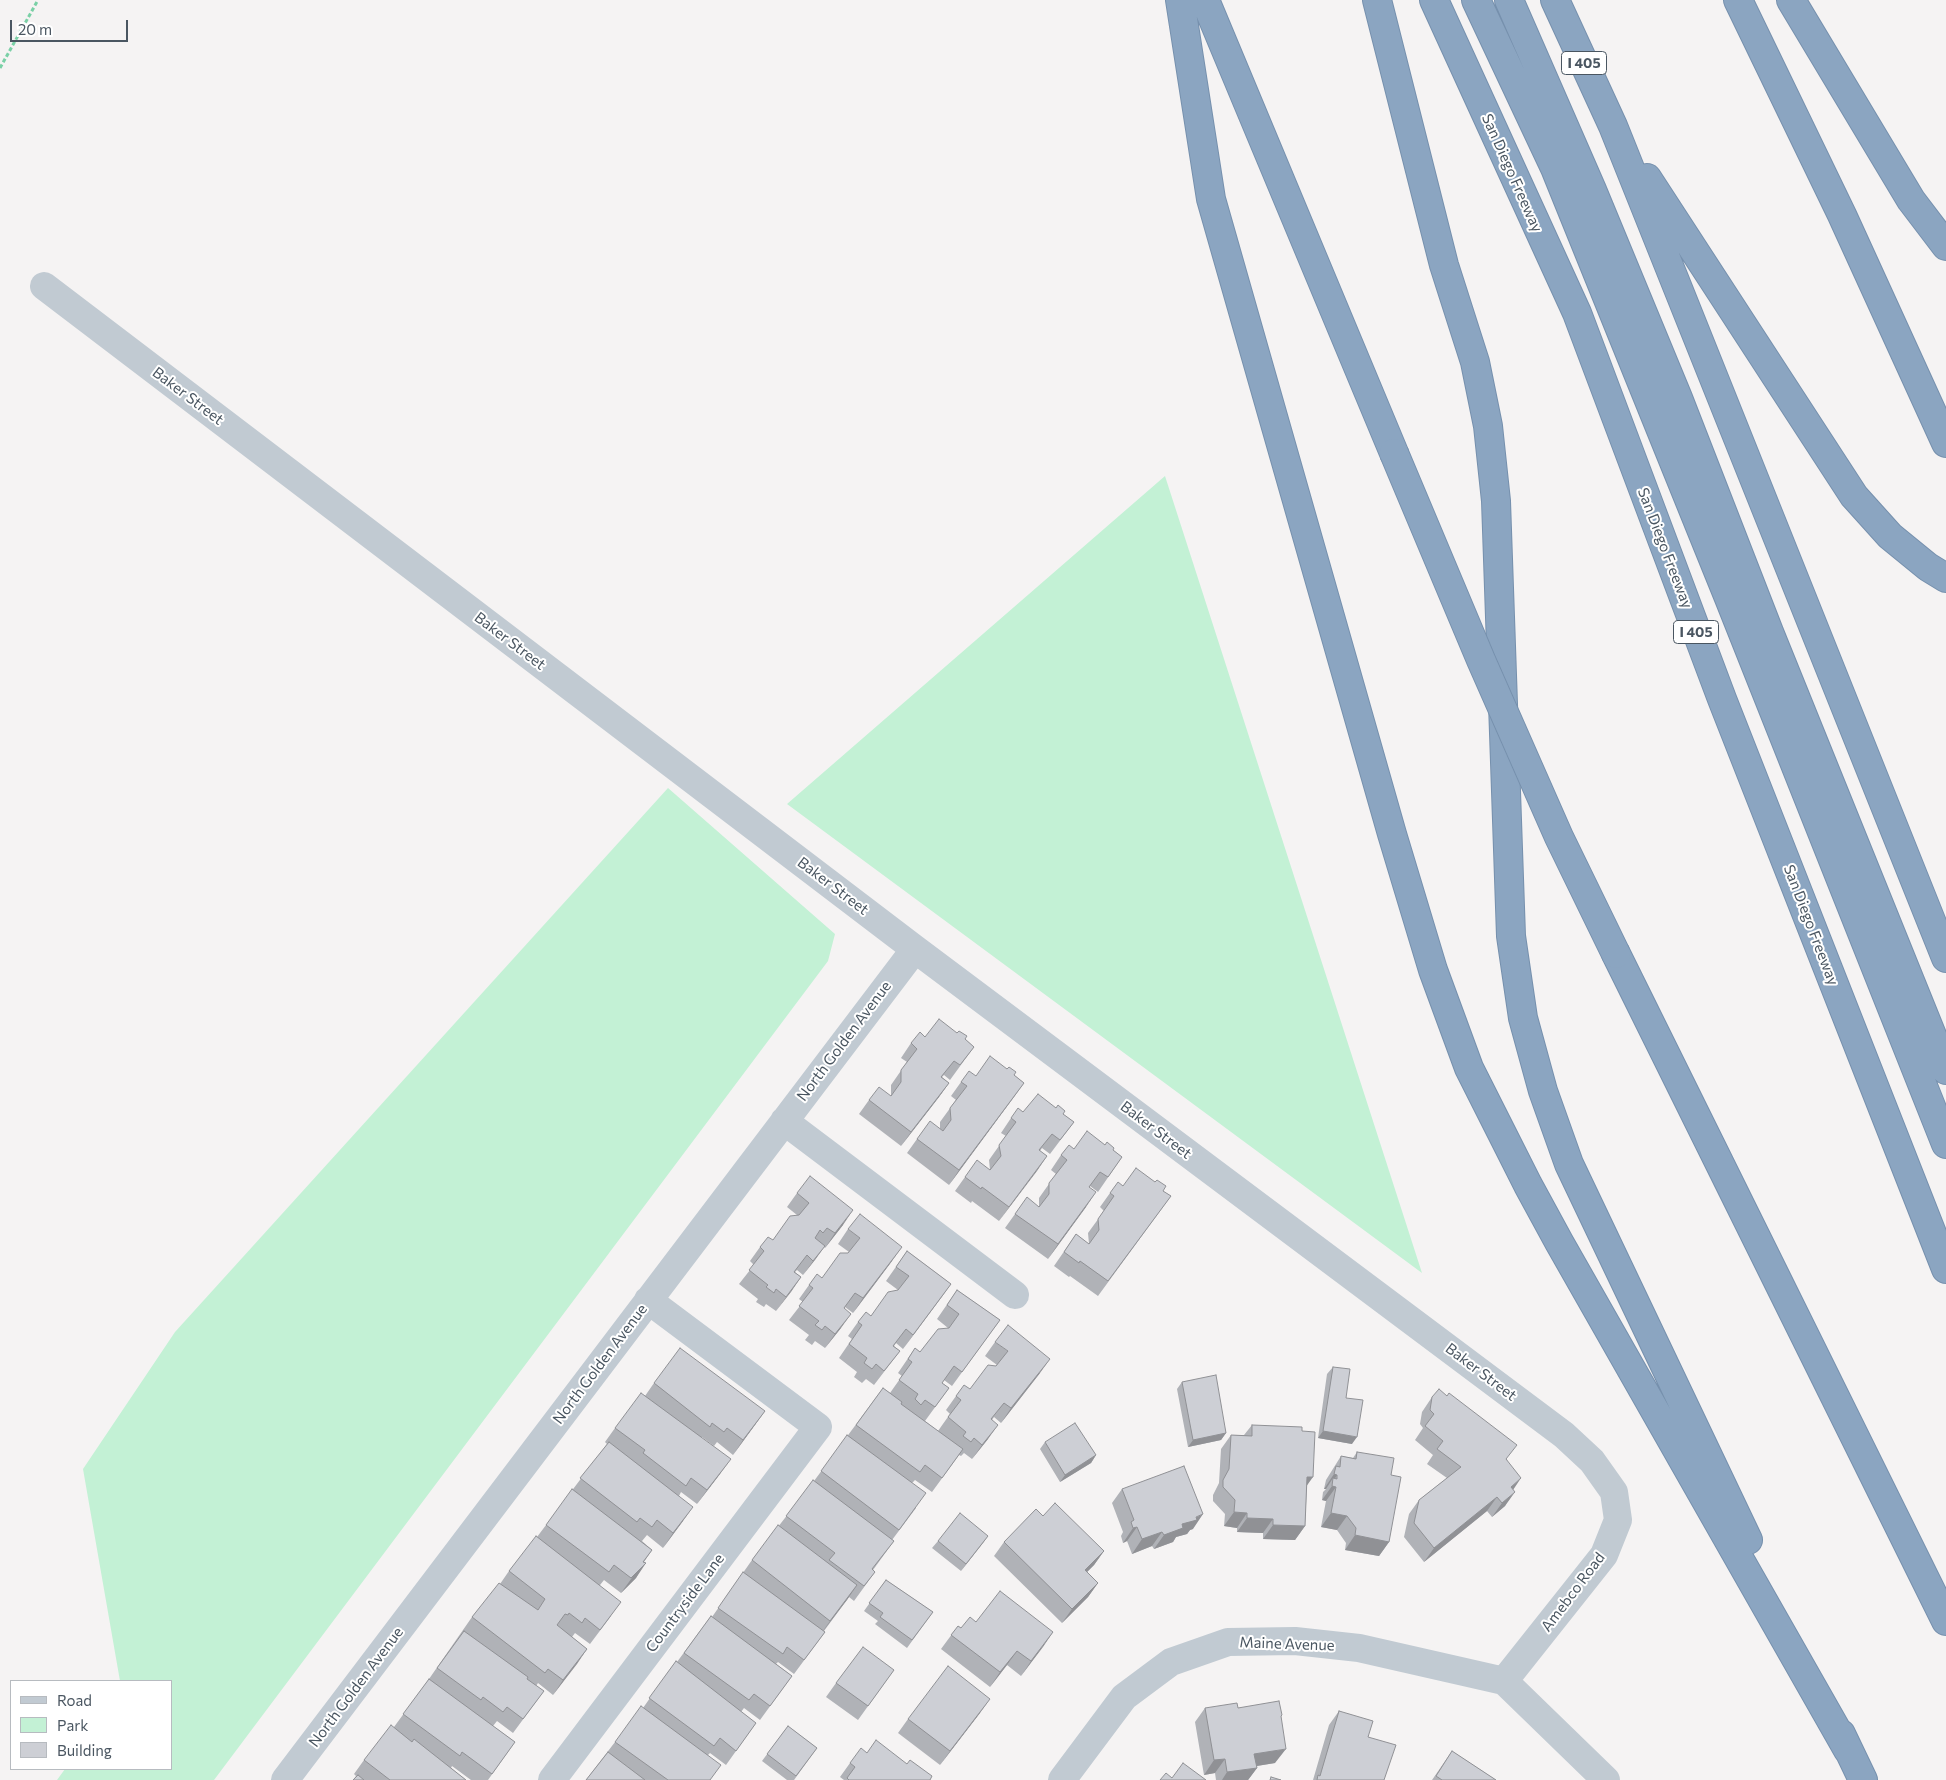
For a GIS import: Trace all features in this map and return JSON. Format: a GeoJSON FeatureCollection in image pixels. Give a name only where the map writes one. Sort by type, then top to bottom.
{"type":"FeatureCollection","features":[{"type":"Feature","properties":{"kind":"highway"},"geometry":{"type":"LineString","coordinates":[[1180,0],[1211,199],[1392,834],[1433,970],[1469,1068],[1559,1242],[1848,1750]]}},
{"type":"Feature","properties":{"kind":"highway"},"geometry":{"type":"LineString","coordinates":[[1205,0],[1481,660],[1551,819],[1946,1621]]}},
{"type":"Feature","properties":{"kind":"highway"},"geometry":{"type":"LineString","coordinates":[[1377,0],[1444,265],[1475,362],[1488,426],[1496,501],[1511,936],[1523,1018],[1543,1091],[1569,1164],[1863,1780]]}},
{"type":"Feature","properties":{"kind":"highway","name":"San Diego Freeway"},"geometry":{"type":"LineString","coordinates":[[1434,0],[1576,314],[1722,699],[1946,1269]]}},
{"type":"Feature","properties":{"kind":"highway"},"geometry":{"type":"LineString","coordinates":[[1476,0],[1555,168],[1729,598],[1946,1144]]}},
{"type":"Feature","properties":{"kind":"highway"},"geometry":{"type":"LineString","coordinates":[[1509,0],[1592,190],[1678,398],[1769,632],[1946,1070]]}},
{"type":"Feature","properties":{"kind":"highway","name":"I 405"},"geometry":{"type":"LineString","coordinates":[[1555,0],[1613,126],[1946,958]]}},
{"type":"Feature","properties":{"kind":"highway"},"geometry":{"type":"LineString","coordinates":[[1738,0],[1842,215],[1944,438]]}},
{"type":"Feature","properties":{"kind":"highway"},"geometry":{"type":"LineString","coordinates":[[1791,0],[1911,200],[1946,246]]}},
{"type":"Feature","properties":{"kind":"highway"},"geometry":{"type":"LineString","coordinates":[[1613,126],[1854,496],[1890,536],[1928,568],[1946,578]]}},
{"type":"Feature","properties":{"kind":"street","name":"Baker Street"},"geometry":{"type":"LineString","coordinates":[[44,286],[915,949],[1564,1435],[1592,1461],[1614,1492]]}},
{"type":"Feature","properties":{"kind":"street","name":"North Golden Avenue"},"geometry":{"type":"LineString","coordinates":[[286,1780],[915,949]]}},
{"type":"Feature","properties":{"kind":"street"},"geometry":{"type":"LineString","coordinates":[[784,1121],[1015,1295]]}},
{"type":"Feature","properties":{"kind":"street","name":"Countryside Lane"},"geometry":{"type":"LineString","coordinates":[[552,1780],[818,1427],[648,1300]]}},
{"type":"Feature","properties":{"kind":"street","name":"Amebco Road"},"geometry":{"type":"LineString","coordinates":[[1504,1681],[1604,1555],[1618,1520],[1614,1492]]}},
{"type":"Feature","properties":{"kind":"street","name":"Maine Avenue"},"geometry":{"type":"LineString","coordinates":[[1062,1780],[1124,1698],[1171,1662],[1228,1642],[1295,1641],[1360,1648],[1504,1681]]}},
{"type":"Feature","properties":{"kind":"street"},"geometry":{"type":"LineString","coordinates":[[1504,1681],[1606,1780]]}},
{"type":"Feature","properties":{"kind":"path"},"geometry":{"type":"LineString","coordinates":[[0,68],[38,0]]}},
{"type":"Feature","properties":{"kind":"green space"},"geometry":{"type":"Polygon","coordinates":[[[1165,476],[1422,1273],[787,804],[1165,476]]]}},
{"type":"Feature","properties":{"kind":"green space"},"geometry":{"type":"Polygon","coordinates":[[[668,788],[835,934],[828,961],[214,1780],[57,1780],[64,1770],[172,1770],[172,1680],[120,1680],[83,1469],[175,1332],[668,788]]]}},
{"type":"Feature","properties":{"kind":"building"},"geometry":{"type":"Polygon","coordinates":[[[939,1019],[957,1033],[959,1031],[967,1036],[965,1039],[974,1047],[960,1065],[954,1061],[941,1077],[949,1083],[911,1132],[869,1100],[879,1087],[891,1096],[901,1082],[901,1070],[917,1049],[911,1043],[920,1032],[925,1037],[939,1019]]]}},
{"type":"Feature","properties":{"kind":"building"},"geometry":{"type":"Polygon","coordinates":[[[990,1056],[1007,1069],[1009,1067],[1016,1072],[1014,1075],[1024,1083],[959,1170],[917,1139],[930,1121],[943,1131],[951,1120],[950,1108],[967,1086],[961,1082],[969,1071],[976,1076],[990,1056]]]}},
{"type":"Feature","properties":{"kind":"building"},"geometry":{"type":"Polygon","coordinates":[[[1038,1094],[1056,1108],[1058,1105],[1065,1111],[1063,1114],[1074,1122],[1060,1140],[1052,1134],[1039,1150],[1047,1156],[1009,1207],[965,1177],[977,1160],[990,1170],[1001,1156],[999,1145],[1016,1122],[1011,1118],[1018,1108],[1023,1112],[1038,1094]]]}},
{"type":"Feature","properties":{"kind":"building"},"geometry":{"type":"Polygon","coordinates":[[[1087,1131],[1105,1145],[1107,1142],[1122,1157],[1108,1177],[1100,1172],[1089,1187],[1096,1192],[1058,1244],[1015,1214],[1027,1197],[1039,1207],[1049,1194],[1049,1183],[1067,1160],[1061,1155],[1069,1145],[1074,1149],[1087,1131]]]}},
{"type":"Feature","properties":{"kind":"building"},"geometry":{"type":"Polygon","coordinates":[[[1136,1168],[1155,1182],[1157,1180],[1166,1186],[1163,1191],[1171,1196],[1108,1281],[1064,1252],[1076,1234],[1089,1244],[1099,1230],[1098,1219],[1114,1196],[1110,1193],[1118,1182],[1123,1186],[1136,1168]]]}},
{"type":"Feature","properties":{"kind":"building"},"geometry":{"type":"Polygon","coordinates":[[[810,1176],[853,1210],[835,1233],[827,1228],[823,1233],[820,1230],[815,1238],[825,1246],[813,1261],[807,1255],[794,1272],[801,1277],[786,1297],[776,1289],[774,1293],[766,1287],[768,1285],[749,1270],[764,1251],[760,1247],[768,1237],[773,1240],[790,1216],[799,1215],[809,1203],[797,1193],[810,1176]]]}},
{"type":"Feature","properties":{"kind":"building"},"geometry":{"type":"Polygon","coordinates":[[[860,1214],[902,1247],[863,1298],[855,1293],[844,1308],[851,1314],[835,1334],[825,1326],[822,1330],[815,1325],[819,1321],[799,1306],[813,1288],[809,1285],[817,1274],[822,1278],[840,1253],[848,1253],[860,1238],[848,1229],[860,1214]]]}},
{"type":"Feature","properties":{"kind":"building"},"geometry":{"type":"Polygon","coordinates":[[[907,1251],[951,1284],[913,1335],[906,1329],[893,1346],[900,1351],[884,1371],[876,1364],[872,1369],[864,1363],[867,1358],[849,1344],[862,1325],[858,1322],[866,1312],[871,1316],[888,1292],[898,1290],[909,1276],[896,1267],[907,1251]]]}},
{"type":"Feature","properties":{"kind":"building"},"geometry":{"type":"Polygon","coordinates":[[[957,1290],[1000,1320],[962,1372],[954,1366],[942,1383],[949,1388],[935,1407],[925,1400],[921,1405],[915,1399],[918,1394],[899,1380],[912,1362],[908,1359],[915,1348],[920,1352],[938,1329],[949,1328],[959,1314],[947,1305],[957,1290]]]}},
{"type":"Feature","properties":{"kind":"building"},"geometry":{"type":"Polygon","coordinates":[[[1008,1325],[1050,1359],[1011,1408],[1004,1403],[991,1419],[998,1425],[982,1445],[974,1438],[971,1442],[963,1436],[966,1432],[948,1417],[961,1400],[956,1396],[964,1385],[970,1389],[988,1365],[996,1366],[1008,1351],[995,1342],[1008,1325]]]}},
{"type":"Feature","properties":{"kind":"building"},"geometry":{"type":"Polygon","coordinates":[[[680,1348],[765,1411],[743,1440],[727,1428],[724,1432],[712,1423],[710,1427],[654,1383],[680,1348]]]}},
{"type":"Feature","properties":{"kind":"building"},"geometry":{"type":"Polygon","coordinates":[[[1333,1367],[1350,1369],[1346,1398],[1363,1400],[1357,1437],[1323,1431],[1333,1367]]]}},
{"type":"Feature","properties":{"kind":"building"},"geometry":{"type":"Polygon","coordinates":[[[1216,1375],[1226,1433],[1193,1440],[1182,1382],[1216,1375]]]}},
{"type":"Feature","properties":{"kind":"building"},"geometry":{"type":"Polygon","coordinates":[[[883,1388],[902,1402],[901,1404],[963,1449],[942,1478],[925,1465],[920,1472],[856,1425],[883,1388]]]}},
{"type":"Feature","properties":{"kind":"building"},"geometry":{"type":"Polygon","coordinates":[[[1439,1389],[1447,1396],[1449,1393],[1517,1445],[1506,1459],[1521,1478],[1511,1487],[1515,1492],[1502,1503],[1497,1497],[1434,1548],[1414,1523],[1419,1500],[1461,1467],[1437,1449],[1443,1441],[1425,1426],[1434,1414],[1430,1410],[1432,1397],[1439,1389]]]}},
{"type":"Feature","properties":{"kind":"building"},"geometry":{"type":"Polygon","coordinates":[[[641,1393],[731,1459],[707,1490],[691,1478],[686,1486],[643,1453],[645,1450],[615,1428],[641,1393]]]}},
{"type":"Feature","properties":{"kind":"building"},"geometry":{"type":"Polygon","coordinates":[[[1075,1423],[1096,1455],[1065,1475],[1045,1442],[1075,1423]]]}},
{"type":"Feature","properties":{"kind":"building"},"geometry":{"type":"Polygon","coordinates":[[[1252,1425],[1302,1427],[1302,1431],[1315,1432],[1313,1477],[1307,1477],[1305,1526],[1273,1525],[1273,1519],[1247,1518],[1247,1513],[1234,1512],[1235,1500],[1223,1487],[1223,1480],[1229,1469],[1231,1435],[1252,1436],[1252,1425]]]}},
{"type":"Feature","properties":{"kind":"building"},"geometry":{"type":"Polygon","coordinates":[[[847,1435],[926,1493],[899,1530],[821,1471],[847,1435]]]}},
{"type":"Feature","properties":{"kind":"building"},"geometry":{"type":"Polygon","coordinates":[[[609,1442],[693,1507],[673,1533],[657,1520],[652,1527],[640,1518],[637,1522],[580,1478],[609,1442]]]}},
{"type":"Feature","properties":{"kind":"building"},"geometry":{"type":"Polygon","coordinates":[[[1357,1452],[1394,1458],[1391,1475],[1401,1477],[1389,1542],[1355,1535],[1356,1528],[1347,1516],[1331,1513],[1336,1487],[1332,1486],[1333,1478],[1337,1479],[1337,1475],[1334,1474],[1336,1466],[1340,1467],[1341,1456],[1356,1459],[1357,1452]]]}},
{"type":"Feature","properties":{"kind":"building"},"geometry":{"type":"Polygon","coordinates":[[[1184,1466],[1203,1514],[1196,1517],[1197,1520],[1182,1524],[1183,1528],[1164,1535],[1162,1532],[1142,1539],[1137,1527],[1133,1528],[1131,1522],[1134,1520],[1122,1489],[1184,1466]]]}},
{"type":"Feature","properties":{"kind":"building"},"geometry":{"type":"Polygon","coordinates":[[[813,1480],[894,1541],[872,1569],[875,1572],[864,1586],[829,1560],[835,1553],[786,1516],[813,1480]]]}},
{"type":"Feature","properties":{"kind":"building"},"geometry":{"type":"Polygon","coordinates":[[[572,1489],[652,1550],[643,1562],[646,1563],[631,1578],[614,1565],[609,1572],[546,1525],[572,1489]]]}},
{"type":"Feature","properties":{"kind":"building"},"geometry":{"type":"Polygon","coordinates":[[[1055,1503],[1104,1551],[1085,1570],[1098,1583],[1072,1609],[1004,1542],[1036,1509],[1043,1516],[1055,1503]]]}},
{"type":"Feature","properties":{"kind":"building"},"geometry":{"type":"Polygon","coordinates":[[[960,1513],[988,1536],[966,1564],[938,1541],[960,1513]]]}},
{"type":"Feature","properties":{"kind":"building"},"geometry":{"type":"Polygon","coordinates":[[[778,1525],[857,1585],[830,1621],[752,1560],[778,1525]]]}},
{"type":"Feature","properties":{"kind":"building"},"geometry":{"type":"Polygon","coordinates":[[[536,1536],[621,1602],[600,1630],[585,1618],[582,1623],[569,1613],[568,1615],[565,1614],[557,1625],[587,1649],[563,1680],[548,1669],[545,1673],[472,1617],[499,1583],[538,1610],[545,1599],[509,1571],[536,1536]]]}},
{"type":"Feature","properties":{"kind":"building"},"geometry":{"type":"Polygon","coordinates":[[[743,1572],[825,1632],[804,1660],[787,1647],[783,1654],[718,1608],[743,1572]]]}},
{"type":"Feature","properties":{"kind":"building"},"geometry":{"type":"Polygon","coordinates":[[[886,1580],[933,1612],[912,1640],[880,1617],[883,1613],[869,1603],[886,1580]]]}},
{"type":"Feature","properties":{"kind":"building"},"geometry":{"type":"Polygon","coordinates":[[[1000,1591],[1053,1632],[1031,1661],[1017,1651],[1000,1672],[951,1635],[958,1626],[961,1628],[970,1617],[976,1622],[1000,1591]]]}},
{"type":"Feature","properties":{"kind":"building"},"geometry":{"type":"Polygon","coordinates":[[[711,1616],[792,1676],[770,1706],[754,1694],[749,1700],[684,1653],[711,1616]]]}},
{"type":"Feature","properties":{"kind":"building"},"geometry":{"type":"Polygon","coordinates":[[[464,1631],[528,1677],[527,1679],[544,1691],[523,1719],[507,1707],[503,1712],[483,1697],[481,1700],[437,1668],[464,1631]]]}},
{"type":"Feature","properties":{"kind":"building"},"geometry":{"type":"Polygon","coordinates":[[[863,1647],[894,1670],[868,1706],[836,1683],[863,1647]]]}},
{"type":"Feature","properties":{"kind":"building"},"geometry":{"type":"Polygon","coordinates":[[[676,1661],[756,1723],[736,1751],[720,1738],[714,1746],[649,1698],[676,1661]]]}},
{"type":"Feature","properties":{"kind":"building"},"geometry":{"type":"Polygon","coordinates":[[[948,1666],[990,1699],[950,1751],[908,1719],[948,1666]]]}},
{"type":"Feature","properties":{"kind":"building"},"geometry":{"type":"Polygon","coordinates":[[[429,1679],[515,1742],[492,1774],[462,1752],[460,1756],[403,1714],[429,1679]]]}},
{"type":"Feature","properties":{"kind":"building"},"geometry":{"type":"Polygon","coordinates":[[[1279,1701],[1286,1749],[1254,1754],[1257,1768],[1227,1772],[1225,1759],[1214,1760],[1205,1708],[1237,1703],[1238,1708],[1279,1701]]]}},
{"type":"Feature","properties":{"kind":"building"},"geometry":{"type":"Polygon","coordinates":[[[641,1706],[721,1765],[710,1780],[668,1780],[615,1742],[641,1706]]]}},
{"type":"Feature","properties":{"kind":"building"},"geometry":{"type":"Polygon","coordinates":[[[1339,1711],[1373,1721],[1368,1737],[1396,1745],[1384,1780],[1317,1780],[1318,1775],[1320,1776],[1339,1711]]]}},
{"type":"Feature","properties":{"kind":"building"},"geometry":{"type":"Polygon","coordinates":[[[391,1725],[412,1742],[414,1739],[466,1780],[390,1780],[364,1760],[391,1725]]]}},
{"type":"Feature","properties":{"kind":"building"},"geometry":{"type":"Polygon","coordinates":[[[788,1726],[817,1748],[796,1776],[767,1754],[788,1726]]]}},
{"type":"Feature","properties":{"kind":"building"},"geometry":{"type":"Polygon","coordinates":[[[876,1740],[907,1764],[910,1760],[932,1776],[930,1780],[849,1780],[847,1778],[855,1767],[850,1763],[861,1748],[867,1753],[876,1740]]]}},
{"type":"Feature","properties":{"kind":"building"},"geometry":{"type":"Polygon","coordinates":[[[1452,1751],[1496,1780],[1442,1780],[1436,1776],[1452,1751]]]}},
{"type":"Feature","properties":{"kind":"building"},"geometry":{"type":"Polygon","coordinates":[[[608,1752],[645,1780],[586,1780],[608,1752]]]}},
{"type":"Feature","properties":{"kind":"building"},"geometry":{"type":"Polygon","coordinates":[[[1183,1763],[1206,1780],[1160,1780],[1166,1773],[1172,1778],[1183,1763]]]}},
{"type":"Feature","properties":{"kind":"building"},"geometry":{"type":"Polygon","coordinates":[[[358,1775],[364,1780],[353,1780],[358,1775]]]}},
{"type":"Feature","properties":{"kind":"building"},"geometry":{"type":"Polygon","coordinates":[[[1271,1777],[1281,1780],[1270,1780],[1271,1777]]]}}]}
